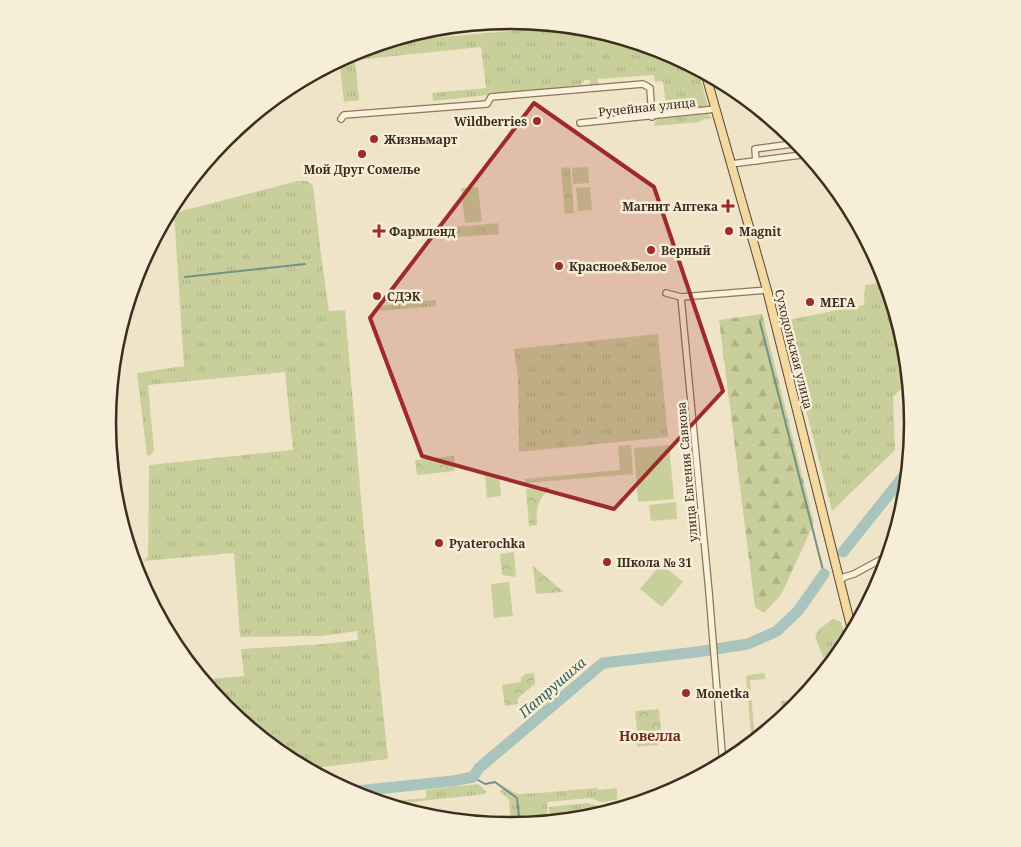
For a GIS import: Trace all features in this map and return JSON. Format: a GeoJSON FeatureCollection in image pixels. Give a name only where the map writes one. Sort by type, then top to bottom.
{"type":"FeatureCollection","features":[{"type":"Feature","properties":{"kind":"main road","name":"Суходольская улица"},"geometry":{"type":"LineString","coordinates":[[708,82],[767,290],[850,624]]}},
{"type":"Feature","properties":{"kind":"street"},"geometry":{"type":"LineString","coordinates":[[341,119],[344,115],[487,104],[491,97],[643,84],[650,88],[652,116]]}},
{"type":"Feature","properties":{"kind":"street","name":"Ручейная улица"},"geometry":{"type":"LineString","coordinates":[[580,123],[716,109]]}},
{"type":"Feature","properties":{"kind":"street"},"geometry":{"type":"LineString","coordinates":[[756,161],[755,149],[790,144]]}},
{"type":"Feature","properties":{"kind":"street"},"geometry":{"type":"LineString","coordinates":[[731,164],[800,155]]}},
{"type":"Feature","properties":{"kind":"street"},"geometry":{"type":"LineString","coordinates":[[666,293],[681,297],[767,290]]}},
{"type":"Feature","properties":{"kind":"street","name":"улица Евгения Савкова"},"geometry":{"type":"LineString","coordinates":[[681,297],[709,592],[722,757]]}},
{"type":"Feature","properties":{"kind":"street"},"geometry":{"type":"LineString","coordinates":[[840,582],[844,577],[854,574],[881,560]]}},
{"type":"Feature","properties":{"kind":"highlighted area"},"geometry":{"type":"Polygon","coordinates":[[[534,103],[654,187],[723,391],[614,509],[422,456],[370,318],[534,103]]]}},
{"type":"Feature","properties":{"kind":"green space"},"geometry":{"type":"Polygon","coordinates":[[[527,30],[588,36],[613,42],[662,59],[701,78],[708,107],[654,111],[654,107],[666,105],[663,81],[655,82],[654,75],[598,79],[598,84],[590,85],[590,80],[585,80],[581,85],[433,101],[432,93],[486,88],[481,47],[357,60],[421,39],[527,30]]]}},
{"type":"Feature","properties":{"kind":"green space"},"geometry":{"type":"Polygon","coordinates":[[[355,61],[359,100],[344,102],[340,67],[355,61]]]}},
{"type":"Feature","properties":{"kind":"green space"},"geometry":{"type":"Polygon","coordinates":[[[708,114],[712,118],[701,120],[700,122],[654,126],[658,119],[708,114]]]}},
{"type":"Feature","properties":{"kind":"green space"},"geometry":{"type":"Polygon","coordinates":[[[570,167],[574,213],[565,214],[561,168],[570,167]]]}},
{"type":"Feature","properties":{"kind":"green space"},"geometry":{"type":"Polygon","coordinates":[[[588,167],[589,183],[573,184],[572,168],[588,167]]]}},
{"type":"Feature","properties":{"kind":"green space"},"geometry":{"type":"Polygon","coordinates":[[[297,181],[307,181],[313,186],[329,311],[345,310],[363,521],[388,759],[317,768],[270,737],[231,703],[210,679],[244,676],[241,649],[358,640],[357,631],[322,636],[240,637],[234,553],[144,561],[148,556],[149,465],[293,450],[285,372],[148,385],[154,451],[147,456],[137,373],[184,366],[174,217],[177,212],[297,181]]]}},
{"type":"Feature","properties":{"kind":"green space"},"geometry":{"type":"Polygon","coordinates":[[[478,187],[482,221],[465,223],[461,188],[478,187]]]}},
{"type":"Feature","properties":{"kind":"green space"},"geometry":{"type":"Polygon","coordinates":[[[590,187],[592,210],[578,211],[576,188],[590,187]]]}},
{"type":"Feature","properties":{"kind":"green space"},"geometry":{"type":"Polygon","coordinates":[[[498,223],[499,234],[446,238],[445,228],[498,223]]]}},
{"type":"Feature","properties":{"kind":"green space"},"geometry":{"type":"Polygon","coordinates":[[[879,283],[898,346],[903,388],[893,396],[895,450],[832,511],[783,321],[864,305],[865,285],[879,283]]]}},
{"type":"Feature","properties":{"kind":"green space"},"geometry":{"type":"Polygon","coordinates":[[[436,300],[436,306],[380,311],[379,306],[436,300]]]}},
{"type":"Feature","properties":{"kind":"green space"},"geometry":{"type":"Polygon","coordinates":[[[762,314],[814,523],[781,595],[764,613],[755,607],[719,320],[762,314]]]}},
{"type":"Feature","properties":{"kind":"green space"},"geometry":{"type":"Polygon","coordinates":[[[658,334],[668,437],[519,452],[518,378],[514,349],[658,334]]]}},
{"type":"Feature","properties":{"kind":"green space"},"geometry":{"type":"Polygon","coordinates":[[[631,445],[633,474],[526,483],[525,479],[620,470],[618,446],[631,445]]]}},
{"type":"Feature","properties":{"kind":"green space"},"geometry":{"type":"Polygon","coordinates":[[[669,445],[674,499],[638,502],[634,448],[669,445]]]}},
{"type":"Feature","properties":{"kind":"green space"},"geometry":{"type":"Polygon","coordinates":[[[454,456],[455,471],[417,475],[415,460],[454,456]]]}},
{"type":"Feature","properties":{"kind":"green space"},"geometry":{"type":"Polygon","coordinates":[[[499,475],[501,496],[487,498],[485,476],[499,475]]]}},
{"type":"Feature","properties":{"kind":"green space"},"geometry":{"type":"Polygon","coordinates":[[[548,487],[548,491],[544,494],[538,506],[537,525],[529,526],[526,489],[548,487]]]}},
{"type":"Feature","properties":{"kind":"green space"},"geometry":{"type":"Polygon","coordinates":[[[676,502],[677,519],[651,521],[649,505],[676,502]]]}},
{"type":"Feature","properties":{"kind":"green space"},"geometry":{"type":"Polygon","coordinates":[[[514,552],[516,577],[502,575],[500,554],[514,552]]]}},
{"type":"Feature","properties":{"kind":"green space"},"geometry":{"type":"Polygon","coordinates":[[[661,564],[683,582],[662,607],[640,589],[661,564]]]}},
{"type":"Feature","properties":{"kind":"green space"},"geometry":{"type":"Polygon","coordinates":[[[533,566],[564,592],[536,594],[533,566]]]}},
{"type":"Feature","properties":{"kind":"green space"},"geometry":{"type":"Polygon","coordinates":[[[509,582],[513,616],[494,618],[491,584],[509,582]]]}},
{"type":"Feature","properties":{"kind":"green space"},"geometry":{"type":"Polygon","coordinates":[[[833,619],[841,622],[844,634],[829,657],[823,657],[815,637],[819,629],[833,619]]]}},
{"type":"Feature","properties":{"kind":"green space"},"geometry":{"type":"Polygon","coordinates":[[[534,673],[535,684],[518,698],[518,704],[505,706],[502,685],[521,682],[521,678],[525,674],[534,673]]]}},
{"type":"Feature","properties":{"kind":"green space"},"geometry":{"type":"Polygon","coordinates":[[[764,673],[766,679],[750,680],[754,734],[751,737],[746,677],[748,675],[764,673]]]}},
{"type":"Feature","properties":{"kind":"green space"},"geometry":{"type":"Polygon","coordinates":[[[793,700],[782,711],[781,701],[793,700]]]}},
{"type":"Feature","properties":{"kind":"green space"},"geometry":{"type":"Polygon","coordinates":[[[659,709],[661,730],[637,732],[635,711],[659,709]]]}},
{"type":"Feature","properties":{"kind":"green space"},"geometry":{"type":"Polygon","coordinates":[[[657,733],[658,745],[637,747],[636,735],[657,733]]]}},
{"type":"Feature","properties":{"kind":"green space"},"geometry":{"type":"Polygon","coordinates":[[[478,784],[486,791],[485,794],[402,803],[395,801],[426,798],[426,790],[478,784]]]}},
{"type":"Feature","properties":{"kind":"green space"},"geometry":{"type":"Polygon","coordinates":[[[504,787],[518,794],[617,788],[617,800],[601,802],[590,798],[547,802],[548,816],[510,818],[509,800],[500,791],[504,787]]]}},
{"type":"Feature","properties":{"kind":"green space"},"geometry":{"type":"Polygon","coordinates":[[[588,803],[603,807],[550,816],[549,807],[588,803]]]}},
{"type":"Feature","properties":{"kind":"waterway"},"geometry":{"type":"LineString","coordinates":[[185,277],[305,264]]}},
{"type":"Feature","properties":{"kind":"waterway"},"geometry":{"type":"LineString","coordinates":[[760,322],[824,574]]}},
{"type":"Feature","properties":{"kind":"waterway","name":"Патрушиха"},"geometry":{"type":"LineString","coordinates":[[843,552],[901,479]]}},
{"type":"Feature","properties":{"kind":"waterway","name":"Патрушиха"},"geometry":{"type":"LineString","coordinates":[[365,790],[453,781],[473,777],[479,768],[603,663],[748,644],[777,631],[798,611],[824,574]]}},
{"type":"Feature","properties":{"kind":"waterway"},"geometry":{"type":"LineString","coordinates":[[473,777],[485,784],[495,782],[517,798],[519,818]]}},
{"type":"Feature","properties":{"kind":"place","name":"Wildberries"},"geometry":{"type":"Point","coordinates":[537,121]}},
{"type":"Feature","properties":{"kind":"place","name":"Жизньмарт"},"geometry":{"type":"Point","coordinates":[374,139]}},
{"type":"Feature","properties":{"kind":"place","name":"Мой Друг Сомелье"},"geometry":{"type":"Point","coordinates":[362,154]}},
{"type":"Feature","properties":{"kind":"place","name":"Магнит Аптека"},"geometry":{"type":"Point","coordinates":[728,206]}},
{"type":"Feature","properties":{"kind":"place","name":"Фармленд"},"geometry":{"type":"Point","coordinates":[379,231]}},
{"type":"Feature","properties":{"kind":"place","name":"Magnit"},"geometry":{"type":"Point","coordinates":[729,231]}},
{"type":"Feature","properties":{"kind":"place","name":"Верный"},"geometry":{"type":"Point","coordinates":[651,250]}},
{"type":"Feature","properties":{"kind":"place","name":"Красное&Белое"},"geometry":{"type":"Point","coordinates":[559,266]}},
{"type":"Feature","properties":{"kind":"place","name":"СДЭК"},"geometry":{"type":"Point","coordinates":[377,296]}},
{"type":"Feature","properties":{"kind":"place","name":"МЕГА"},"geometry":{"type":"Point","coordinates":[810,302]}},
{"type":"Feature","properties":{"kind":"place","name":"Pyaterochka"},"geometry":{"type":"Point","coordinates":[439,543]}},
{"type":"Feature","properties":{"kind":"place","name":"Школа № 31"},"geometry":{"type":"Point","coordinates":[607,562]}},
{"type":"Feature","properties":{"kind":"place","name":"Monetka"},"geometry":{"type":"Point","coordinates":[686,693]}},
{"type":"Feature","properties":{"kind":"district","name":"Новелла"},"geometry":{"type":"Point","coordinates":[650,735]}}]}
